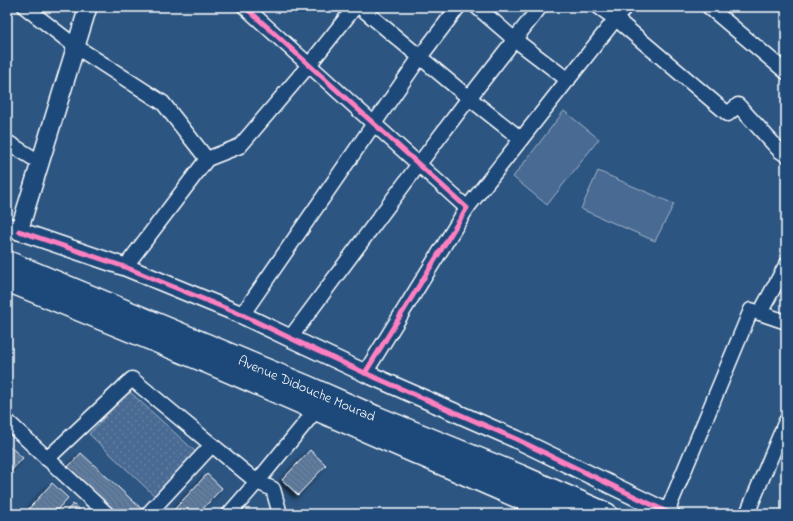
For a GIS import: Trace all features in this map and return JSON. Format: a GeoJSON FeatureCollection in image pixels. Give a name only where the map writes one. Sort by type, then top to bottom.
{"type":"FeatureCollection","features":[{"type":"Feature","properties":{"kind":"main road","name":"Avenue Didouche Mourad"},"geometry":{"type":"LineString","coordinates":[[7,262],[300,384],[375,417],[520,476],[606,514]]}},
{"type":"Feature","properties":{"kind":"main road","name":"Avenue Didouche Mourad"},"geometry":{"type":"LineString","coordinates":[[7,280],[210,363],[558,514]]}},
{"type":"Feature","properties":{"kind":"street"},"geometry":{"type":"LineString","coordinates":[[25,7],[75,46],[163,103],[207,159]]}},
{"type":"Feature","properties":{"kind":"street"},"geometry":{"type":"LineString","coordinates":[[88,7],[41,162],[13,229],[125,267],[242,315],[365,373],[516,439],[669,513],[751,310],[786,322]]}},
{"type":"Feature","properties":{"kind":"street"},"geometry":{"type":"LineString","coordinates":[[125,267],[207,159],[240,146],[309,65],[355,7]]}},
{"type":"Feature","properties":{"kind":"street"},"geometry":{"type":"LineString","coordinates":[[360,7],[469,98],[521,139]]}},
{"type":"Feature","properties":{"kind":"street"},"geometry":{"type":"LineString","coordinates":[[242,315],[420,57],[458,7]]}},
{"type":"Feature","properties":{"kind":"street"},"geometry":{"type":"LineString","coordinates":[[477,7],[514,40],[568,80]]}},
{"type":"Feature","properties":{"kind":"street"},"geometry":{"type":"LineString","coordinates":[[290,338],[419,164],[540,7]]}},
{"type":"Feature","properties":{"kind":"street"},"geometry":{"type":"LineString","coordinates":[[599,7],[616,19],[728,114],[738,105],[786,156]]}},
{"type":"Feature","properties":{"kind":"street"},"geometry":{"type":"LineString","coordinates":[[365,373],[467,208],[625,7]]}},
{"type":"Feature","properties":{"kind":"street"},"geometry":{"type":"LineString","coordinates":[[709,7],[786,72]]}},
{"type":"Feature","properties":{"kind":"street"},"geometry":{"type":"LineString","coordinates":[[249,8],[309,65],[467,208]]}},
{"type":"Feature","properties":{"kind":"street"},"geometry":{"type":"LineString","coordinates":[[7,142],[41,162]]}},
{"type":"Feature","properties":{"kind":"street"},"geometry":{"type":"LineString","coordinates":[[760,313],[786,265]]}},
{"type":"Feature","properties":{"kind":"street"},"geometry":{"type":"LineString","coordinates":[[48,459],[132,379],[257,482],[273,489],[280,514]]}},
{"type":"Feature","properties":{"kind":"street"},"geometry":{"type":"LineString","coordinates":[[229,514],[316,410]]}},
{"type":"Feature","properties":{"kind":"street"},"geometry":{"type":"LineString","coordinates":[[7,421],[107,514]]}},
{"type":"Feature","properties":{"kind":"street"},"geometry":{"type":"LineString","coordinates":[[747,514],[786,421]]}},
{"type":"Feature","properties":{"kind":"street"},"geometry":{"type":"LineString","coordinates":[[148,514],[212,445]]}},
{"type":"Feature","properties":{"kind":"shaded area"},"geometry":{"type":"Polygon","coordinates":[[[564,111],[599,139],[547,205],[513,177],[564,111]]]}},
{"type":"Feature","properties":{"kind":"shaded area"},"geometry":{"type":"Polygon","coordinates":[[[598,171],[674,204],[655,241],[581,209],[598,171]]]}},
{"type":"Feature","properties":{"kind":"shaded area"},"geometry":{"type":"Polygon","coordinates":[[[129,391],[198,454],[157,498],[89,434],[129,391]]]}},
{"type":"Feature","properties":{"kind":"building"},"geometry":{"type":"Polygon","coordinates":[[[7,444],[23,458],[7,475],[7,444]]]}},
{"type":"Feature","properties":{"kind":"building"},"geometry":{"type":"Polygon","coordinates":[[[310,450],[326,465],[298,495],[282,480],[310,450]]]}},
{"type":"Feature","properties":{"kind":"building"},"geometry":{"type":"Polygon","coordinates":[[[81,453],[145,512],[143,514],[116,514],[67,468],[81,453]]]}},
{"type":"Feature","properties":{"kind":"building"},"geometry":{"type":"Polygon","coordinates":[[[207,474],[222,488],[198,514],[170,514],[207,474]]]}},
{"type":"Feature","properties":{"kind":"building"},"geometry":{"type":"Polygon","coordinates":[[[52,483],[68,498],[53,514],[24,514],[52,483]]]}},
{"type":"Feature","properties":{"kind":"building"},"geometry":{"type":"Polygon","coordinates":[[[73,504],[84,514],[64,514],[73,504]]]}},
{"type":"Feature","properties":{"kind":"cycle path"},"geometry":{"type":"LineString","coordinates":[[245,7],[467,208],[365,373]]}},
{"type":"Feature","properties":{"kind":"cycle path"},"geometry":{"type":"LineString","coordinates":[[19,231],[125,267],[242,315],[365,373],[516,439],[671,514]]}}]}
